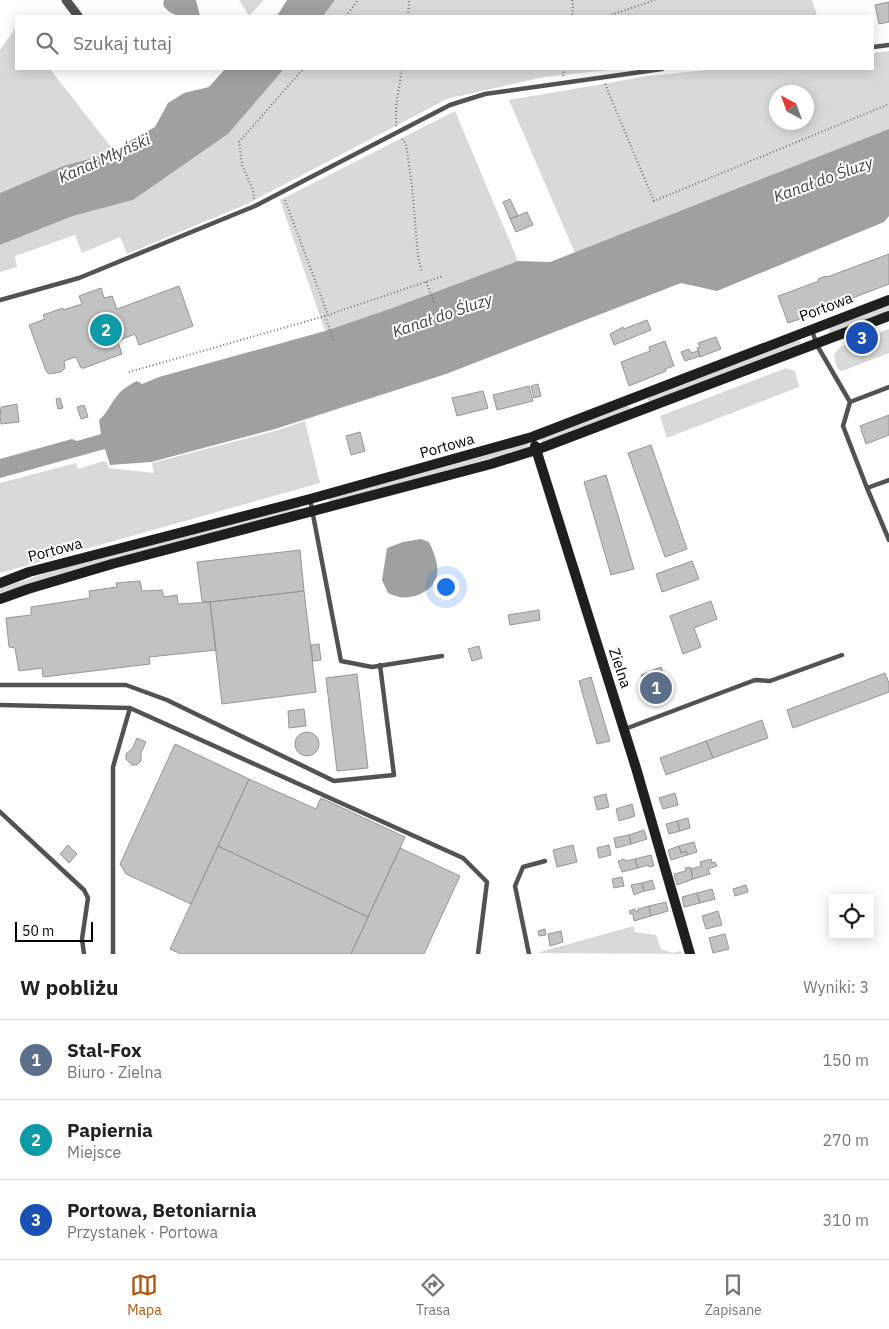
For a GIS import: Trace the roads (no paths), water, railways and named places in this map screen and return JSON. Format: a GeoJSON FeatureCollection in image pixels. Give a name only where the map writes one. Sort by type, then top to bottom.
{"type":"FeatureCollection","features":[{"type":"Feature","properties":{"kind":"street"},"geometry":{"type":"LineString","coordinates":[[66,0],[77,15]]}},
{"type":"Feature","properties":{"kind":"street","name":"Portowa"},"geometry":{"type":"LineString","coordinates":[[0,583],[29,572],[310,499],[532,437],[889,300]]}},
{"type":"Feature","properties":{"kind":"street","name":"Portowa"},"geometry":{"type":"LineString","coordinates":[[0,599],[112,564],[313,512],[536,450],[889,316]]}},
{"type":"Feature","properties":{"kind":"street"},"geometry":{"type":"LineString","coordinates":[[636,397],[641,410]]}},
{"type":"Feature","properties":{"kind":"street","name":"Zielna"},"geometry":{"type":"LineString","coordinates":[[532,437],[624,730],[690,954]]}},
{"type":"Feature","properties":{"kind":"lane"},"geometry":{"type":"LineString","coordinates":[[874,47],[889,45]]}},
{"type":"Feature","properties":{"kind":"lane"},"geometry":{"type":"LineString","coordinates":[[0,300],[78,278],[255,206],[450,105],[485,94],[654,70]]}},
{"type":"Feature","properties":{"kind":"lane"},"geometry":{"type":"LineString","coordinates":[[811,329],[817,344],[850,402],[843,426],[889,540]]}},
{"type":"Feature","properties":{"kind":"lane"},"geometry":{"type":"LineString","coordinates":[[850,402],[889,387]]}},
{"type":"Feature","properties":{"kind":"lane"},"geometry":{"type":"LineString","coordinates":[[867,488],[889,480]]}},
{"type":"Feature","properties":{"kind":"lane"},"geometry":{"type":"LineString","coordinates":[[310,499],[341,662],[372,667],[442,656]]}},
{"type":"Feature","properties":{"kind":"lane"},"geometry":{"type":"LineString","coordinates":[[882,520],[889,525]]}},
{"type":"Feature","properties":{"kind":"lane"},"geometry":{"type":"LineString","coordinates":[[624,730],[755,680],[770,681],[842,655]]}},
{"type":"Feature","properties":{"kind":"lane"},"geometry":{"type":"LineString","coordinates":[[0,685],[126,685],[167,700],[334,781],[394,775],[380,665]]}},
{"type":"Feature","properties":{"kind":"lane"},"geometry":{"type":"LineString","coordinates":[[0,706],[130,708],[463,858],[487,882],[478,954]]}},
{"type":"Feature","properties":{"kind":"lane"},"geometry":{"type":"LineString","coordinates":[[113,954],[113,767],[130,708]]}},
{"type":"Feature","properties":{"kind":"lane"},"geometry":{"type":"LineString","coordinates":[[0,812],[84,890],[88,898],[82,939],[84,954]]}},
{"type":"Feature","properties":{"kind":"lane"},"geometry":{"type":"LineString","coordinates":[[529,954],[515,886],[523,867],[545,861]]}},
{"type":"Feature","properties":{"kind":"water"},"geometry":{"type":"Polygon","coordinates":[[[164,0],[196,0],[200,15],[175,15],[163,5],[164,0]]]}},
{"type":"Feature","properties":{"kind":"water"},"geometry":{"type":"Polygon","coordinates":[[[287,0],[335,0],[324,15],[278,15],[287,0]]]}},
{"type":"Feature","properties":{"kind":"water","name":"Kanał Młyński"},"geometry":{"type":"Polygon","coordinates":[[[224,70],[283,70],[228,134],[133,200],[73,216],[0,245],[0,193],[63,166],[115,152],[128,142],[155,127],[168,103],[184,93],[209,87],[224,70]]]}},
{"type":"Feature","properties":{"kind":"water","name":"Kanał do Śluzy"},"geometry":{"type":"Polygon","coordinates":[[[889,129],[889,216],[884,222],[717,291],[681,283],[446,374],[275,429],[151,462],[110,465],[105,449],[0,478],[0,459],[72,439],[77,441],[101,434],[99,420],[121,391],[137,381],[142,384],[159,377],[325,331],[518,261],[550,262],[889,129]]]}},
{"type":"Feature","properties":{"kind":"water"},"geometry":{"type":"Polygon","coordinates":[[[421,539],[429,542],[437,565],[436,579],[433,585],[418,595],[410,597],[399,597],[388,593],[382,580],[387,548],[403,542],[421,539]]]}},
{"type":"Feature","properties":{"kind":"place","name":"Papiernia"},"geometry":{"type":"Point","coordinates":[106,330]}},
{"type":"Feature","properties":{"kind":"place","name":"Portowa, Betoniarnia"},"geometry":{"type":"Point","coordinates":[862,338]}},
{"type":"Feature","properties":{"kind":"place","name":"Stal-Fox"},"geometry":{"type":"Point","coordinates":[656,688]}}]}
